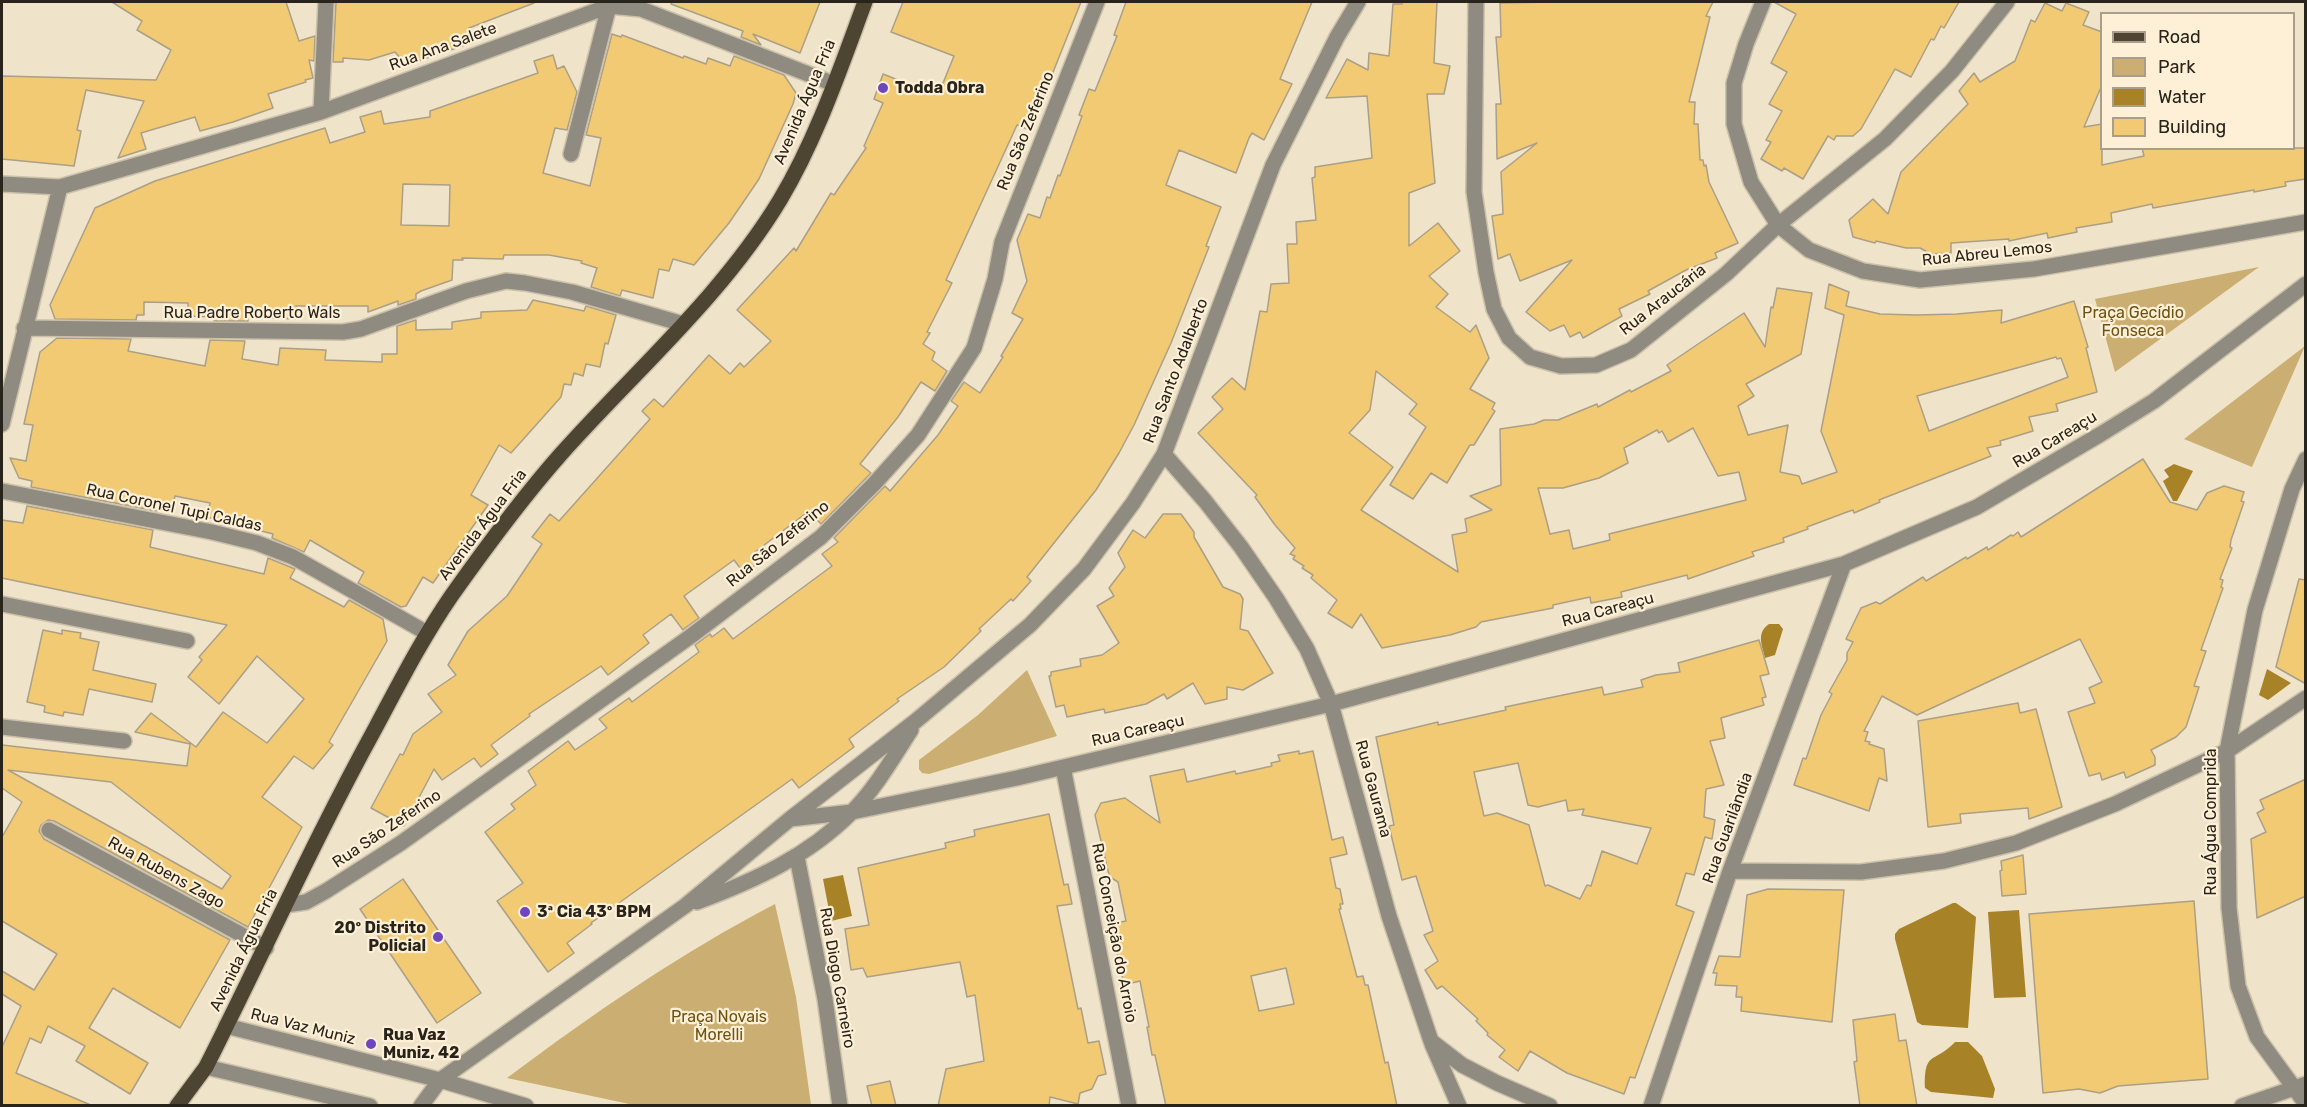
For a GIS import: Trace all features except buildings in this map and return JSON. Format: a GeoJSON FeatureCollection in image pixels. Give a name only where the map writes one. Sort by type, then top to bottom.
{"type":"FeatureCollection","features":[{"type":"Feature","properties":{"kind":"main road","name":"Avenida Água Fria"},"geometry":{"type":"LineString","coordinates":[[177,1106],[206,1067],[339,795],[427,633],[492,540],[559,456],[683,324],[748,248],[801,162],[865,2]]}},
{"type":"Feature","properties":{"kind":"street"},"geometry":{"type":"LineString","coordinates":[[321,112],[326,2]]}},
{"type":"Feature","properties":{"kind":"street","name":"Rua São Zeferino"},"geometry":{"type":"LineString","coordinates":[[286,905],[306,902],[401,843],[691,636],[821,537],[883,475],[918,435],[974,348],[1009,221],[1097,2]]}},
{"type":"Feature","properties":{"kind":"street","name":"Rua Santo Adalberto"},"geometry":{"type":"LineString","coordinates":[[790,819],[917,720],[1030,625],[1084,569],[1133,503],[1164,454],[1273,165],[1337,37],[1358,2]]}},
{"type":"Feature","properties":{"kind":"street","name":"Rua Araucária"},"geometry":{"type":"LineString","coordinates":[[1476,2],[1474,192],[1494,309],[1509,338],[1530,357],[1561,366],[1596,365],[1631,350],[1726,274],[1778,225],[1885,139],[1952,71],[2007,2]]}},
{"type":"Feature","properties":{"kind":"street","name":"Rua Abreu Lemos"},"geometry":{"type":"LineString","coordinates":[[1763,2],[1746,44],[1734,83],[1734,124],[1751,182],[1778,225],[1809,250],[1863,271],[1920,280],[2034,269],[2306,222]]}},
{"type":"Feature","properties":{"kind":"street"},"geometry":{"type":"LineString","coordinates":[[571,154],[609,6]]}},
{"type":"Feature","properties":{"kind":"street","name":"Rua Ana Salete"},"geometry":{"type":"LineString","coordinates":[[2,184],[60,187],[321,112],[609,6],[641,9],[834,84]]}},
{"type":"Feature","properties":{"kind":"street"},"geometry":{"type":"LineString","coordinates":[[2,424],[60,187]]}},
{"type":"Feature","properties":{"kind":"street","name":"Rua Padre Roberto Wals"},"geometry":{"type":"LineString","coordinates":[[24,328],[343,332],[361,329],[466,291],[506,281],[572,292],[683,324]]}},
{"type":"Feature","properties":{"kind":"street","name":"Rua Careaçu"},"geometry":{"type":"LineString","coordinates":[[852,812],[1064,767],[1331,704],[1844,564],[1977,507],[2101,434],[2154,401],[2306,284]]}},
{"type":"Feature","properties":{"kind":"street","name":"Rua Gaurama"},"geometry":{"type":"LineString","coordinates":[[1164,454],[1205,501],[1276,597],[1307,649],[1331,704],[1389,916],[1431,1041],[1459,1106]]}},
{"type":"Feature","properties":{"kind":"street","name":"Rua Água Comprida"},"geometry":{"type":"LineString","coordinates":[[2306,459],[2283,518],[2255,610],[2227,751],[2229,908],[2238,986],[2257,1037],[2300,1086],[2306,1104]]}},
{"type":"Feature","properties":{"kind":"street","name":"Rua Coronel Tupi Caldas"},"geometry":{"type":"LineString","coordinates":[[2,491],[200,529],[257,543],[292,557],[427,633]]}},
{"type":"Feature","properties":{"kind":"street","name":"Rua Guarilândia"},"geometry":{"type":"LineString","coordinates":[[1651,1106],[1730,871],[1844,564]]}},
{"type":"Feature","properties":{"kind":"street"},"geometry":{"type":"LineString","coordinates":[[2,604],[187,641]]}},
{"type":"Feature","properties":{"kind":"street"},"geometry":{"type":"LineString","coordinates":[[1730,871],[1861,872],[1944,861],[2006,846],[2115,804],[2227,751],[2306,699]]}},
{"type":"Feature","properties":{"kind":"street","name":"Rua Santo Adalberto"},"geometry":{"type":"LineString","coordinates":[[852,812],[890,763],[917,720]]}},
{"type":"Feature","properties":{"kind":"street"},"geometry":{"type":"LineString","coordinates":[[2,727],[124,741]]}},
{"type":"Feature","properties":{"kind":"street","name":"Rua Conceição do Arroio"},"geometry":{"type":"LineString","coordinates":[[1064,767],[1129,1106]]}},
{"type":"Feature","properties":{"kind":"street"},"geometry":{"type":"LineString","coordinates":[[421,1106],[440,1080],[686,906],[790,819],[852,812]]}},
{"type":"Feature","properties":{"kind":"street"},"geometry":{"type":"LineString","coordinates":[[686,906],[740,886],[797,857],[852,812]]}},
{"type":"Feature","properties":{"kind":"street","name":"Rua Rubens Zago"},"geometry":{"type":"LineString","coordinates":[[49,830],[266,948]]}},
{"type":"Feature","properties":{"kind":"street","name":"Rua Diogo Carneiro"},"geometry":{"type":"LineString","coordinates":[[797,857],[825,999],[840,1106]]}},
{"type":"Feature","properties":{"kind":"street","name":"Rua Vaz Muniz"},"geometry":{"type":"LineString","coordinates":[[226,1026],[440,1080],[526,1106]]}},
{"type":"Feature","properties":{"kind":"street"},"geometry":{"type":"LineString","coordinates":[[1431,1041],[1462,1065],[1550,1106]]}},
{"type":"Feature","properties":{"kind":"street"},"geometry":{"type":"LineString","coordinates":[[206,1067],[370,1106]]}},
{"type":"Feature","properties":{"kind":"street"},"geometry":{"type":"LineString","coordinates":[[2242,1106],[2300,1086]]}},
{"type":"Feature","properties":{"kind":"green space","name":"Praça Gecídio Fonseca"},"geometry":{"type":"Polygon","coordinates":[[[2259,267],[2115,372],[2095,299],[2259,267]]]}},
{"type":"Feature","properties":{"kind":"green space"},"geometry":{"type":"Polygon","coordinates":[[[2305,346],[2252,467],[2184,439],[2305,346]]]}},
{"type":"Feature","properties":{"kind":"green space"},"geometry":{"type":"Polygon","coordinates":[[[1027,670],[1057,736],[929,774],[922,773],[919,769],[919,760],[978,715],[1027,670]]]}},
{"type":"Feature","properties":{"kind":"green space","name":"Praça Novais Morelli"},"geometry":{"type":"Polygon","coordinates":[[[775,904],[796,997],[811,1105],[634,1105],[507,1078],[638,985],[705,943],[775,904]]]}},
{"type":"Feature","properties":{"kind":"water"},"geometry":{"type":"Polygon","coordinates":[[[2174,464],[2193,471],[2177,501],[2173,501],[2163,481],[2169,477],[2164,470],[2174,464]]]}},
{"type":"Feature","properties":{"kind":"water"},"geometry":{"type":"Polygon","coordinates":[[[1769,624],[1779,624],[1783,629],[1775,655],[1765,658],[1761,635],[1769,624]]]}},
{"type":"Feature","properties":{"kind":"water"},"geometry":{"type":"Polygon","coordinates":[[[2267,669],[2291,683],[2268,700],[2259,695],[2267,669]]]}},
{"type":"Feature","properties":{"kind":"water"},"geometry":{"type":"Polygon","coordinates":[[[843,875],[852,916],[831,921],[823,879],[843,875]]]}},
{"type":"Feature","properties":{"kind":"water"},"geometry":{"type":"Polygon","coordinates":[[[1953,903],[1976,917],[1968,1028],[1922,1025],[1917,1022],[1895,939],[1895,934],[1899,929],[1953,903]]]}},
{"type":"Feature","properties":{"kind":"water"},"geometry":{"type":"Polygon","coordinates":[[[2019,910],[2026,997],[1994,998],[1988,912],[2019,910]]]}},
{"type":"Feature","properties":{"kind":"water"},"geometry":{"type":"Polygon","coordinates":[[[1955,1042],[1968,1042],[1982,1056],[1995,1089],[1993,1098],[1931,1092],[1925,1088],[1926,1068],[1929,1063],[1955,1042]]]}},
{"type":"Feature","properties":{"kind":"place","name":"Todda Obra"},"geometry":{"type":"Point","coordinates":[883,88]}},
{"type":"Feature","properties":{"kind":"place","name":"3ª Cia 43º BPM"},"geometry":{"type":"Point","coordinates":[525,912]}},
{"type":"Feature","properties":{"kind":"place","name":"20º Distrito Policial"},"geometry":{"type":"Point","coordinates":[438,937]}},
{"type":"Feature","properties":{"kind":"place","name":"Rua Vaz Muniz, 42"},"geometry":{"type":"Point","coordinates":[371,1044]}}]}
